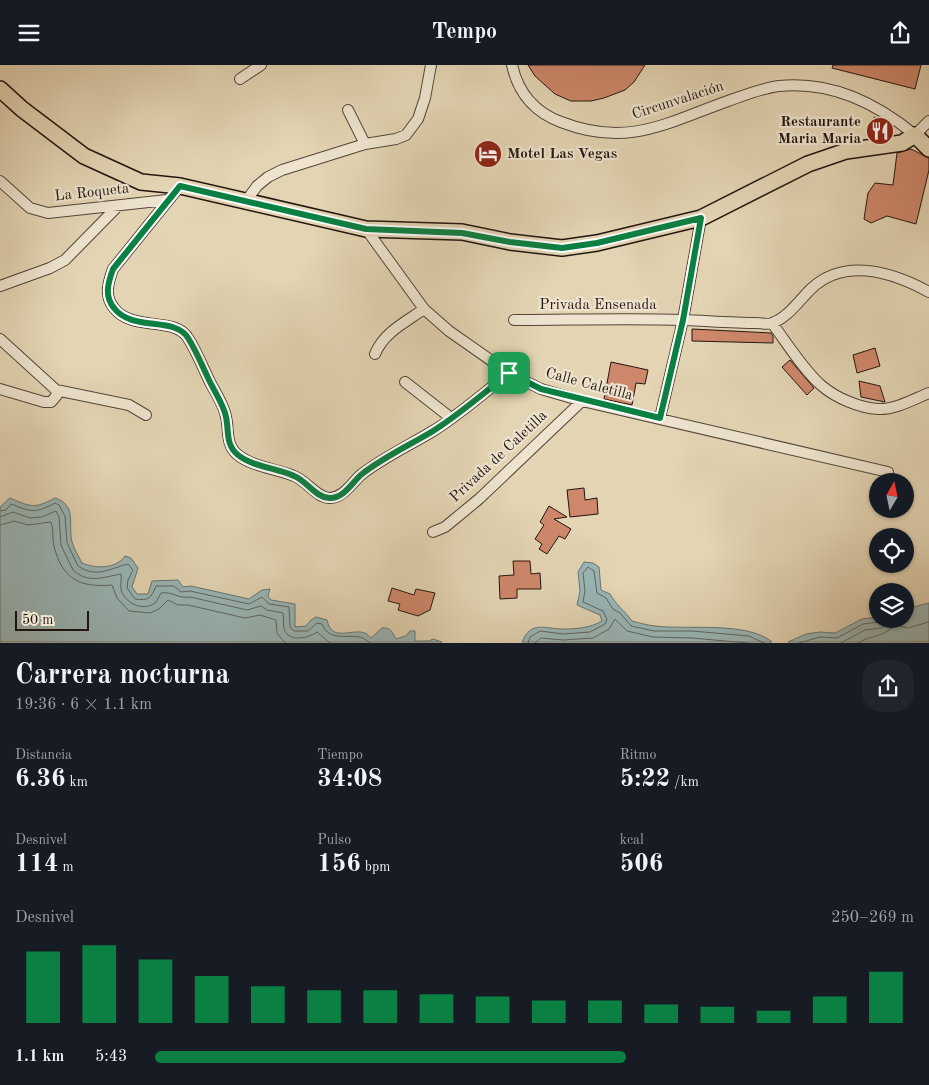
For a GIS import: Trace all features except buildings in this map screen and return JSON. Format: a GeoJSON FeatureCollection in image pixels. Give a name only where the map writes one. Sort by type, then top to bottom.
{"type":"FeatureCollection","features":[{"type":"Feature","properties":{"kind":"main road"},"geometry":{"type":"LineString","coordinates":[[0,89],[22,109],[84,156],[141,182],[180,186],[366,229],[462,233],[510,242],[562,248],[597,243],[701,218],[808,164],[846,151],[902,143],[915,135]]}},
{"type":"Feature","properties":{"kind":"main road"},"geometry":{"type":"LineString","coordinates":[[915,135],[929,144]]}},
{"type":"Feature","properties":{"kind":"main road"},"geometry":{"type":"LineString","coordinates":[[915,135],[929,149]]}},
{"type":"Feature","properties":{"kind":"street"},"geometry":{"type":"LineString","coordinates":[[240,79],[261,65]]}},
{"type":"Feature","properties":{"kind":"street"},"geometry":{"type":"LineString","coordinates":[[246,201],[257,186],[268,177],[282,170],[365,144],[396,139],[406,135],[418,119],[431,65]]}},
{"type":"Feature","properties":{"kind":"street","name":"Circunvalación"},"geometry":{"type":"LineString","coordinates":[[512,65],[515,80],[524,96],[538,110],[554,119],[595,133],[620,134],[643,132],[753,92],[780,86],[806,86],[832,90],[852,96],[891,115],[915,135]]}},
{"type":"Feature","properties":{"kind":"street"},"geometry":{"type":"LineString","coordinates":[[348,110],[365,144]]}},
{"type":"Feature","properties":{"kind":"street"},"geometry":{"type":"LineString","coordinates":[[915,135],[929,121]]}},
{"type":"Feature","properties":{"kind":"street","name":"La Roqueta"},"geometry":{"type":"LineString","coordinates":[[0,181],[30,208],[48,213],[168,200]]}},
{"type":"Feature","properties":{"kind":"street"},"geometry":{"type":"LineString","coordinates":[[180,186],[113,269],[108,282],[107,294],[110,304],[117,313],[128,319],[173,327],[188,336],[225,413],[227,437],[236,454],[245,460],[296,476],[321,495],[329,498],[341,495],[362,474],[451,418],[509,373]]}},
{"type":"Feature","properties":{"kind":"street"},"geometry":{"type":"LineString","coordinates":[[0,286],[65,260],[118,205]]}},
{"type":"Feature","properties":{"kind":"street"},"geometry":{"type":"LineString","coordinates":[[660,418],[683,320],[701,218]]}},
{"type":"Feature","properties":{"kind":"street","name":"Calle Caletilla"},"geometry":{"type":"LineString","coordinates":[[366,229],[424,309],[449,331],[509,373],[541,389],[582,401],[888,472]]}},
{"type":"Feature","properties":{"kind":"street"},"geometry":{"type":"LineString","coordinates":[[929,292],[891,274],[874,271],[841,273],[825,279],[814,287],[788,313],[772,323],[822,386],[836,395],[861,406],[879,409],[895,407],[929,393]]}},
{"type":"Feature","properties":{"kind":"street"},"geometry":{"type":"LineString","coordinates":[[375,354],[380,342],[388,334],[424,309]]}},
{"type":"Feature","properties":{"kind":"street","name":"Privada Ensenada"},"geometry":{"type":"LineString","coordinates":[[514,320],[683,320],[772,323]]}},
{"type":"Feature","properties":{"kind":"street"},"geometry":{"type":"LineString","coordinates":[[0,339],[56,390],[129,405],[146,415]]}},
{"type":"Feature","properties":{"kind":"street"},"geometry":{"type":"LineString","coordinates":[[405,383],[451,418]]}},
{"type":"Feature","properties":{"kind":"street"},"geometry":{"type":"LineString","coordinates":[[0,389],[44,402],[51,402],[55,399],[56,390]]}},
{"type":"Feature","properties":{"kind":"street","name":"Privada de Caletilla"},"geometry":{"type":"LineString","coordinates":[[433,532],[445,527],[479,499],[582,401]]}},
{"type":"Feature","properties":{"kind":"water"},"geometry":{"type":"Polygon","coordinates":[[[10,498],[32,506],[55,498],[62,501],[69,510],[72,542],[82,563],[105,567],[111,566],[125,556],[131,558],[138,568],[132,587],[137,594],[148,594],[152,581],[178,580],[183,587],[191,586],[249,599],[262,590],[270,589],[268,596],[271,600],[295,604],[295,627],[306,626],[316,617],[327,620],[329,627],[338,633],[360,632],[366,633],[371,638],[382,628],[387,628],[396,639],[406,636],[410,631],[415,631],[415,641],[429,641],[433,639],[442,642],[0,642],[0,507],[10,498]]]}},
{"type":"Feature","properties":{"kind":"water"},"geometry":{"type":"Polygon","coordinates":[[[584,562],[593,563],[599,567],[601,590],[610,594],[632,621],[655,626],[748,631],[761,635],[772,642],[522,642],[526,635],[534,628],[563,629],[588,627],[602,621],[600,615],[577,605],[580,591],[578,572],[584,562]]]}},
{"type":"Feature","properties":{"kind":"water"},"geometry":{"type":"Polygon","coordinates":[[[929,603],[929,642],[788,642],[806,634],[820,632],[835,633],[862,619],[869,618],[869,628],[914,628],[914,607],[929,603]]]}},
{"type":"Feature","properties":{"kind":"place","name":"Restaurante Maria Maria"},"geometry":{"type":"Point","coordinates":[880,131]}},
{"type":"Feature","properties":{"kind":"place","name":"Motel Las Vegas"},"geometry":{"type":"Point","coordinates":[488,154]}},
{"type":"Feature","properties":{"kind":"route"},"geometry":{"type":"LineString","coordinates":[[180,186],[366,229],[462,233],[535,246],[562,248],[597,243],[701,218],[683,320],[660,418],[582,401],[541,389],[509,373],[434,430],[362,474],[341,495],[329,498],[314,491],[296,476],[245,460],[236,454],[230,446],[227,437],[225,413],[188,336],[173,327],[142,323],[117,313],[110,304],[107,294],[108,282],[113,269],[180,186]]}}]}
